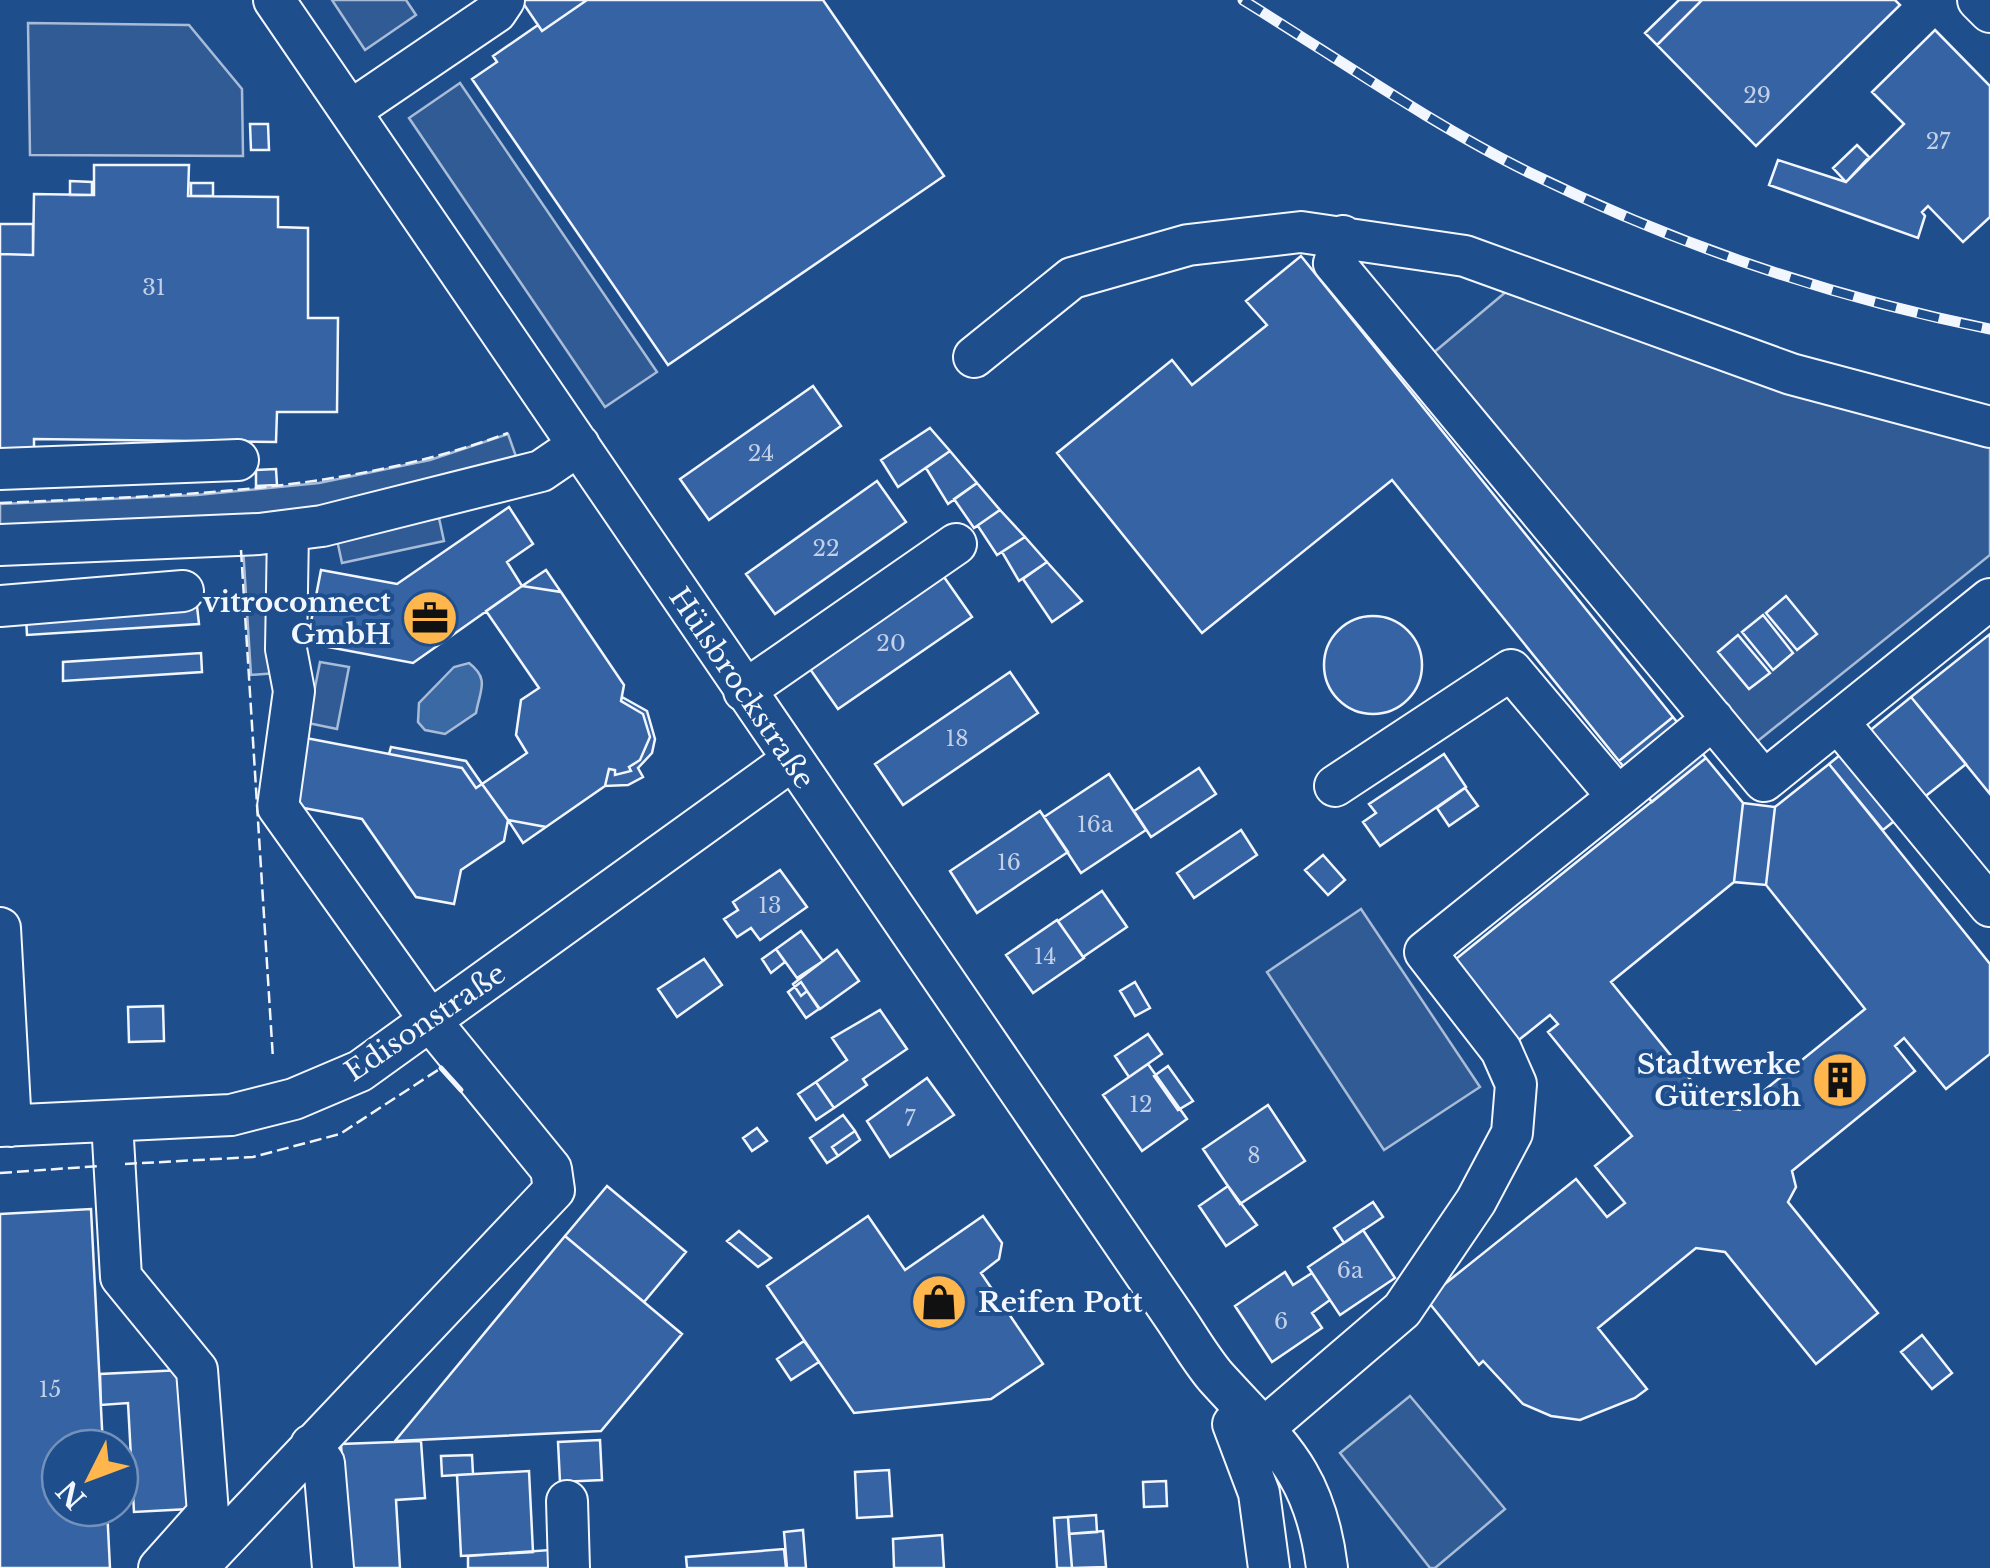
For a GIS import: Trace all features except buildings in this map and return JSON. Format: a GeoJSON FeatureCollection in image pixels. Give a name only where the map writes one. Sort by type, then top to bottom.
{"type":"FeatureCollection","features":[{"type":"Feature","properties":{"kind":"street","name":"Hülsbrockstraße"},"geometry":{"type":"LineString","coordinates":[[274,0],[1254,1437],[1299,1472],[1322,1530],[1327,1568]]}},
{"type":"Feature","properties":{"kind":"street"},"geometry":{"type":"LineString","coordinates":[[350,111],[496,12],[504,0]]}},
{"type":"Feature","properties":{"kind":"street"},"geometry":{"type":"LineString","coordinates":[[1978,0],[1990,12]]}},
{"type":"Feature","properties":{"kind":"street"},"geometry":{"type":"LineString","coordinates":[[974,358],[1072,278],[1188,245],[1300,232],[1465,256],[1791,374],[1990,427]]}},
{"type":"Feature","properties":{"kind":"street"},"geometry":{"type":"LineString","coordinates":[[1342,236],[1334,264],[1764,781],[1990,599]]}},
{"type":"Feature","properties":{"kind":"street"},"geometry":{"type":"LineString","coordinates":[[0,544],[288,531],[443,499],[540,471],[578,445]]}},
{"type":"Feature","properties":{"kind":"street"},"geometry":{"type":"LineString","coordinates":[[0,469],[238,460]]}},
{"type":"Feature","properties":{"kind":"street"},"geometry":{"type":"LineString","coordinates":[[197,1568],[554,1190],[551,1169],[432,1023],[278,807],[294,691],[286,649],[288,531]]}},
{"type":"Feature","properties":{"kind":"street"},"geometry":{"type":"LineString","coordinates":[[744,691],[956,544]]}},
{"type":"Feature","properties":{"kind":"street"},"geometry":{"type":"LineString","coordinates":[[0,606],[183,591]]}},
{"type":"Feature","properties":{"kind":"street"},"geometry":{"type":"LineString","coordinates":[[1335,786],[1511,670],[1618,797]]}},
{"type":"Feature","properties":{"kind":"street"},"geometry":{"type":"LineString","coordinates":[[1254,1437],[1402,1310],[1476,1201],[1512,1133],[1516,1084],[1501,1050],[1425,952],[1712,720]]}},
{"type":"Feature","properties":{"kind":"street"},"geometry":{"type":"LineString","coordinates":[[1838,722],[1990,906]]}},
{"type":"Feature","properties":{"kind":"street","name":"Edisonstraße"},"geometry":{"type":"LineString","coordinates":[[6,1126],[231,1115],[294,1100],[360,1071],[791,762]]}},
{"type":"Feature","properties":{"kind":"street"},"geometry":{"type":"LineString","coordinates":[[0,928],[6,1126]]}},
{"type":"Feature","properties":{"kind":"street"},"geometry":{"type":"LineString","coordinates":[[112,1122],[122,1277],[197,1370],[208,1513],[159,1568]]}},
{"type":"Feature","properties":{"kind":"street","name":"Hülsbrockstraße"},"geometry":{"type":"LineString","coordinates":[[1254,1437],[1269,1568]]}},
{"type":"Feature","properties":{"kind":"street"},"geometry":{"type":"LineString","coordinates":[[311,1445],[324,1463],[333,1568]]}},
{"type":"Feature","properties":{"kind":"street"},"geometry":{"type":"LineString","coordinates":[[567,1501],[569,1568]]}},
{"type":"Feature","properties":{"kind":"shaded area"},"geometry":{"type":"Polygon","coordinates":[[[332,0],[406,0],[416,15],[365,50],[332,0]]]}},
{"type":"Feature","properties":{"kind":"shaded area"},"geometry":{"type":"Polygon","coordinates":[[[28,23],[189,25],[242,89],[243,156],[30,155],[28,23]]]}},
{"type":"Feature","properties":{"kind":"shaded area"},"geometry":{"type":"Polygon","coordinates":[[[460,83],[657,372],[605,407],[409,118],[460,83]]]}},
{"type":"Feature","properties":{"kind":"shaded area"},"geometry":{"type":"Polygon","coordinates":[[[1507,291],[1990,440],[1990,555],[1754,744],[1432,354],[1507,291]]]}},
{"type":"Feature","properties":{"kind":"shaded area"},"geometry":{"type":"Polygon","coordinates":[[[508,434],[518,462],[323,510],[0,530],[0,504],[197,495],[319,483],[430,460],[508,434]]]}},
{"type":"Feature","properties":{"kind":"shaded area"},"geometry":{"type":"Polygon","coordinates":[[[439,518],[444,541],[342,563],[337,540],[439,518]]]}},
{"type":"Feature","properties":{"kind":"shaded area"},"geometry":{"type":"Polygon","coordinates":[[[267,545],[277,673],[251,675],[243,547],[267,545]]]}},
{"type":"Feature","properties":{"kind":"shaded area"},"geometry":{"type":"Polygon","coordinates":[[[320,662],[349,667],[337,729],[308,723],[320,662]]]}},
{"type":"Feature","properties":{"kind":"shaded area"},"geometry":{"type":"Polygon","coordinates":[[[469,663],[481,680],[476,713],[445,734],[425,730],[418,722],[419,703],[454,667],[469,663]]]}},
{"type":"Feature","properties":{"kind":"shaded area"},"geometry":{"type":"Polygon","coordinates":[[[1361,909],[1480,1087],[1384,1150],[1267,972],[1361,909]]]}},
{"type":"Feature","properties":{"kind":"shaded area"},"geometry":{"type":"Polygon","coordinates":[[[1410,1396],[1505,1509],[1435,1568],[1430,1568],[1340,1453],[1410,1396]]]}},
{"type":"Feature","properties":{"kind":"railway"},"geometry":{"type":"LineString","coordinates":[[1243,0],[1457,133],[1585,199],[1698,246],[1813,285],[1990,329]]}},
{"type":"Feature","properties":{"kind":"fence"},"geometry":{"type":"LineString","coordinates":[[0,503],[193,493],[321,480],[384,469],[508,433]]}},
{"type":"Feature","properties":{"kind":"fence"},"geometry":{"type":"LineString","coordinates":[[241,550],[273,1059]]}},
{"type":"Feature","properties":{"kind":"fence"},"geometry":{"type":"LineString","coordinates":[[125,1164],[253,1157],[340,1134],[441,1068]]}},
{"type":"Feature","properties":{"kind":"fence"},"geometry":{"type":"LineString","coordinates":[[0,1173],[100,1166]]}},
{"type":"Feature","properties":{"kind":"wall"},"geometry":{"type":"LineString","coordinates":[[441,1068],[461,1090]]}},
{"type":"Feature","properties":{"kind":"place","name":"vitroconnect GmbH"},"geometry":{"type":"Point","coordinates":[430,618]}},
{"type":"Feature","properties":{"kind":"place","name":"Stadtwerke Gütersloh"},"geometry":{"type":"Point","coordinates":[1840,1080]}},
{"type":"Feature","properties":{"kind":"place","name":"Reifen Pott"},"geometry":{"type":"Point","coordinates":[939,1302]}}]}
